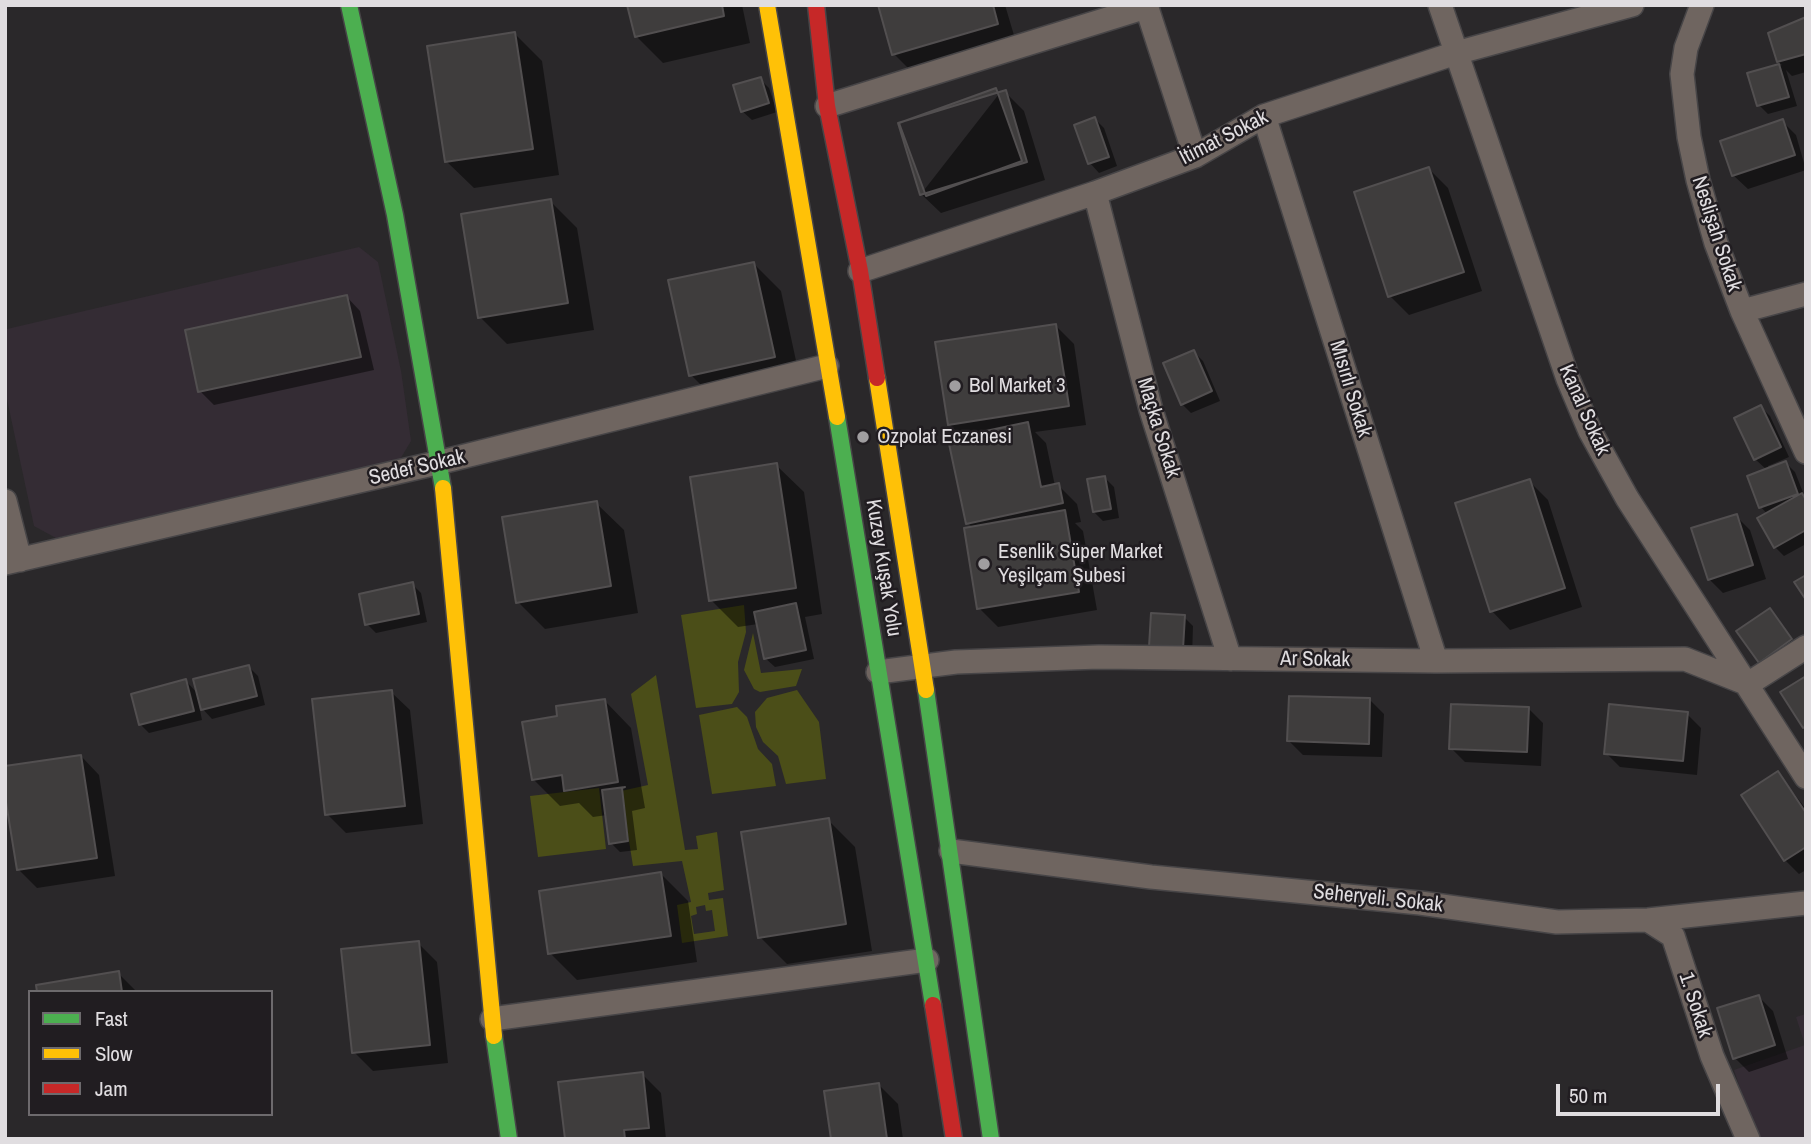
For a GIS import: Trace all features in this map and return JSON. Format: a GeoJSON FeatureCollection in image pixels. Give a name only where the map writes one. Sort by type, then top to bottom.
{"type":"FeatureCollection","features":[{"type":"Feature","properties":{"kind":"main road"},"geometry":{"type":"LineString","coordinates":[[349,5],[395,215],[442,462],[492,1019],[509,1139]]}},
{"type":"Feature","properties":{"kind":"main road","name":"Kuzey Kuşak Yolu"},"geometry":{"type":"LineString","coordinates":[[767,5],[928,960],[954,1139]]}},
{"type":"Feature","properties":{"kind":"main road","name":"Kuzey Kuşak Yolu"},"geometry":{"type":"LineString","coordinates":[[816,5],[827,106],[860,271],[923,666],[991,1139]]}},
{"type":"Feature","properties":{"kind":"street","name":"Kanal Sokak"},"geometry":{"type":"LineString","coordinates":[[1440,5],[1569,379],[1590,431],[1627,498],[1806,777]]}},
{"type":"Feature","properties":{"kind":"street","name":"İtimat Sokak"},"geometry":{"type":"LineString","coordinates":[[860,271],[1095,193],[1195,156],[1264,116],[1456,53],[1632,5]]}},
{"type":"Feature","properties":{"kind":"street","name":"Neslişah Sokak"},"geometry":{"type":"LineString","coordinates":[[1702,5],[1686,48],[1682,74],[1689,137],[1716,243],[1742,311],[1806,452]]}},
{"type":"Feature","properties":{"kind":"street"},"geometry":{"type":"LineString","coordinates":[[827,106],[1146,6],[1195,156]]}},
{"type":"Feature","properties":{"kind":"street","name":"Mısırlı Sokak"},"geometry":{"type":"LineString","coordinates":[[1264,116],[1436,661]]}},
{"type":"Feature","properties":{"kind":"street","name":"Maçka Sokak"},"geometry":{"type":"LineString","coordinates":[[1095,193],[1151,410],[1230,659]]}},
{"type":"Feature","properties":{"kind":"street"},"geometry":{"type":"LineString","coordinates":[[1742,311],[1806,294]]}},
{"type":"Feature","properties":{"kind":"street","name":"Sedef Sokak"},"geometry":{"type":"LineString","coordinates":[[13,562],[442,462],[827,366]]}},
{"type":"Feature","properties":{"kind":"street"},"geometry":{"type":"LineString","coordinates":[[5,500],[13,562]]}},
{"type":"Feature","properties":{"kind":"street"},"geometry":{"type":"LineString","coordinates":[[1748,684],[1806,647]]}},
{"type":"Feature","properties":{"kind":"street","name":"Ar Sokak"},"geometry":{"type":"LineString","coordinates":[[878,672],[923,666],[1086,657],[1436,661],[1685,659],[1748,684]]}},
{"type":"Feature","properties":{"kind":"street","name":"Seheryeli. Sokak"},"geometry":{"type":"LineString","coordinates":[[951,851],[1151,877],[1420,903],[1557,922],[1648,920],[1806,903]]}},
{"type":"Feature","properties":{"kind":"street","name":"1. Sokak"},"geometry":{"type":"LineString","coordinates":[[1648,920],[1673,936],[1712,1056],[1748,1139]]}},
{"type":"Feature","properties":{"kind":"street"},"geometry":{"type":"LineString","coordinates":[[492,1019],[928,960]]}},
{"type":"Feature","properties":{"kind":"shaded area"},"geometry":{"type":"Polygon","coordinates":[[[359,247],[378,262],[401,371],[411,441],[399,461],[56,538],[34,526],[5,390],[7,329],[359,247]]]}},
{"type":"Feature","properties":{"kind":"shaded area"},"geometry":{"type":"Polygon","coordinates":[[[1806,1014],[1806,1139],[1757,1139],[1734,1070],[1805,1045],[1796,1017],[1806,1014]]]}},
{"type":"Feature","properties":{"kind":"green space"},"geometry":{"type":"Polygon","coordinates":[[[744,605],[746,632],[738,662],[739,692],[732,704],[696,708],[681,615],[744,605]]]}},
{"type":"Feature","properties":{"kind":"green space"},"geometry":{"type":"Polygon","coordinates":[[[753,633],[761,673],[802,669],[796,686],[760,692],[754,689],[744,670],[753,633]]]}},
{"type":"Feature","properties":{"kind":"green space"},"geometry":{"type":"Polygon","coordinates":[[[656,675],[685,850],[698,849],[696,836],[717,832],[724,890],[708,893],[709,900],[723,898],[728,936],[682,943],[677,905],[691,902],[682,861],[633,866],[621,791],[648,785],[631,694],[656,675]],[[705,905],[696,907],[697,914],[691,916],[694,934],[715,931],[712,910],[706,911],[705,905]]]}},
{"type":"Feature","properties":{"kind":"green space"},"geometry":{"type":"Polygon","coordinates":[[[797,690],[819,722],[826,779],[786,784],[778,756],[763,742],[756,727],[755,712],[767,698],[797,690]]]}},
{"type":"Feature","properties":{"kind":"green space"},"geometry":{"type":"Polygon","coordinates":[[[737,707],[747,717],[758,749],[772,764],[776,786],[712,794],[699,715],[737,707]]]}},
{"type":"Feature","properties":{"kind":"green space"},"geometry":{"type":"Polygon","coordinates":[[[599,788],[606,849],[538,857],[530,796],[599,788]]]}},
{"type":"Feature","properties":{"kind":"building"},"geometry":{"type":"Polygon","coordinates":[[[627,5],[722,5],[724,16],[635,37],[627,5]]]}},
{"type":"Feature","properties":{"kind":"building"},"geometry":{"type":"Polygon","coordinates":[[[878,5],[993,5],[998,24],[892,55],[878,5]]]}},
{"type":"Feature","properties":{"kind":"building"},"geometry":{"type":"Polygon","coordinates":[[[1806,17],[1806,54],[1777,62],[1768,33],[1806,17]]]}},
{"type":"Feature","properties":{"kind":"building"},"geometry":{"type":"Polygon","coordinates":[[[515,32],[533,149],[445,162],[427,46],[515,32]]]}},
{"type":"Feature","properties":{"kind":"building"},"geometry":{"type":"Polygon","coordinates":[[[1779,64],[1789,97],[1757,106],[1747,73],[1779,64]]]}},
{"type":"Feature","properties":{"kind":"building"},"geometry":{"type":"Polygon","coordinates":[[[761,77],[769,103],[741,112],[733,85],[761,77]]]}},
{"type":"Feature","properties":{"kind":"building"},"geometry":{"type":"Polygon","coordinates":[[[996,88],[1022,161],[926,196],[899,123],[996,88]]]}},
{"type":"Feature","properties":{"kind":"building"},"geometry":{"type":"Polygon","coordinates":[[[1006,90],[1027,162],[920,195],[898,123],[1006,90]]]}},
{"type":"Feature","properties":{"kind":"building"},"geometry":{"type":"Polygon","coordinates":[[[1095,117],[1109,157],[1088,164],[1074,125],[1095,117]]]}},
{"type":"Feature","properties":{"kind":"building"},"geometry":{"type":"Polygon","coordinates":[[[1783,119],[1795,155],[1732,176],[1720,141],[1783,119]]]}},
{"type":"Feature","properties":{"kind":"building"},"geometry":{"type":"Polygon","coordinates":[[[1429,167],[1464,272],[1388,297],[1354,192],[1429,167]]]}},
{"type":"Feature","properties":{"kind":"building"},"geometry":{"type":"Polygon","coordinates":[[[551,199],[568,303],[478,318],[461,214],[551,199]]]}},
{"type":"Feature","properties":{"kind":"building"},"geometry":{"type":"Polygon","coordinates":[[[754,262],[775,357],[689,376],[668,280],[754,262]]]}},
{"type":"Feature","properties":{"kind":"building"},"geometry":{"type":"Polygon","coordinates":[[[347,295],[361,357],[198,392],[185,330],[347,295]]]}},
{"type":"Feature","properties":{"kind":"building"},"geometry":{"type":"Polygon","coordinates":[[[1056,324],[1069,406],[948,425],[935,342],[1056,324]]]}},
{"type":"Feature","properties":{"kind":"building"},"geometry":{"type":"Polygon","coordinates":[[[1194,350],[1212,391],[1181,405],[1163,363],[1194,350]]]}},
{"type":"Feature","properties":{"kind":"building"},"geometry":{"type":"Polygon","coordinates":[[[1761,405],[1781,447],[1754,460],[1734,418],[1761,405]]]}},
{"type":"Feature","properties":{"kind":"building"},"geometry":{"type":"Polygon","coordinates":[[[1028,422],[1041,487],[1059,483],[1063,503],[966,524],[948,439],[1028,422]]]}},
{"type":"Feature","properties":{"kind":"building"},"geometry":{"type":"Polygon","coordinates":[[[1786,461],[1798,494],[1759,508],[1747,476],[1786,461]]]}},
{"type":"Feature","properties":{"kind":"building"},"geometry":{"type":"Polygon","coordinates":[[[777,463],[796,588],[709,601],[690,477],[777,463]]]}},
{"type":"Feature","properties":{"kind":"building"},"geometry":{"type":"Polygon","coordinates":[[[1105,476],[1111,509],[1093,512],[1087,479],[1105,476]]]}},
{"type":"Feature","properties":{"kind":"building"},"geometry":{"type":"Polygon","coordinates":[[[1530,479],[1565,588],[1490,612],[1455,503],[1530,479]]]}},
{"type":"Feature","properties":{"kind":"building"},"geometry":{"type":"Polygon","coordinates":[[[1802,493],[1806,500],[1806,530],[1774,548],[1757,518],[1802,493]]]}},
{"type":"Feature","properties":{"kind":"building"},"geometry":{"type":"Polygon","coordinates":[[[597,501],[611,586],[516,603],[502,517],[597,501]]]}},
{"type":"Feature","properties":{"kind":"building"},"geometry":{"type":"Polygon","coordinates":[[[1065,510],[1079,592],[977,609],[964,528],[1065,510]]]}},
{"type":"Feature","properties":{"kind":"building"},"geometry":{"type":"Polygon","coordinates":[[[1737,514],[1753,565],[1708,580],[1691,528],[1737,514]]]}},
{"type":"Feature","properties":{"kind":"building"},"geometry":{"type":"Polygon","coordinates":[[[1806,575],[1806,600],[1794,582],[1806,575]]]}},
{"type":"Feature","properties":{"kind":"building"},"geometry":{"type":"Polygon","coordinates":[[[413,582],[419,614],[365,625],[359,594],[413,582]]]}},
{"type":"Feature","properties":{"kind":"building"},"geometry":{"type":"Polygon","coordinates":[[[796,603],[806,650],[764,659],[754,612],[796,603]]]}},
{"type":"Feature","properties":{"kind":"building"},"geometry":{"type":"Polygon","coordinates":[[[1770,608],[1792,639],[1759,663],[1736,631],[1770,608]]]}},
{"type":"Feature","properties":{"kind":"building"},"geometry":{"type":"Polygon","coordinates":[[[1151,613],[1185,615],[1183,649],[1149,647],[1151,613]]]}},
{"type":"Feature","properties":{"kind":"building"},"geometry":{"type":"Polygon","coordinates":[[[249,665],[257,696],[201,710],[193,679],[249,665]]]}},
{"type":"Feature","properties":{"kind":"building"},"geometry":{"type":"Polygon","coordinates":[[[1806,676],[1806,726],[1803,728],[1780,692],[1806,676]]]}},
{"type":"Feature","properties":{"kind":"building"},"geometry":{"type":"Polygon","coordinates":[[[186,679],[194,711],[139,725],[131,694],[186,679]]]}},
{"type":"Feature","properties":{"kind":"building"},"geometry":{"type":"Polygon","coordinates":[[[392,690],[405,806],[325,815],[312,699],[392,690]]]}},
{"type":"Feature","properties":{"kind":"building"},"geometry":{"type":"Polygon","coordinates":[[[1289,696],[1370,698],[1369,744],[1287,741],[1289,696]]]}},
{"type":"Feature","properties":{"kind":"building"},"geometry":{"type":"Polygon","coordinates":[[[605,699],[618,782],[564,791],[562,775],[532,780],[522,722],[557,716],[556,706],[605,699]]]}},
{"type":"Feature","properties":{"kind":"building"},"geometry":{"type":"Polygon","coordinates":[[[1451,704],[1529,707],[1527,752],[1449,749],[1451,704]]]}},
{"type":"Feature","properties":{"kind":"building"},"geometry":{"type":"Polygon","coordinates":[[[1609,704],[1688,712],[1683,761],[1604,754],[1609,704]]]}},
{"type":"Feature","properties":{"kind":"building"},"geometry":{"type":"Polygon","coordinates":[[[81,755],[97,858],[17,870],[5,796],[5,766],[81,755]]]}},
{"type":"Feature","properties":{"kind":"building"},"geometry":{"type":"Polygon","coordinates":[[[1778,771],[1806,813],[1806,847],[1784,861],[1741,795],[1778,771]]]}},
{"type":"Feature","properties":{"kind":"building"},"geometry":{"type":"Polygon","coordinates":[[[625,787],[622,788],[628,841],[609,844],[602,790],[625,787]]]}},
{"type":"Feature","properties":{"kind":"building"},"geometry":{"type":"Polygon","coordinates":[[[829,818],[846,924],[758,938],[741,832],[829,818]]]}},
{"type":"Feature","properties":{"kind":"building"},"geometry":{"type":"Polygon","coordinates":[[[661,872],[671,936],[548,954],[539,891],[661,872]]]}},
{"type":"Feature","properties":{"kind":"building"},"geometry":{"type":"Polygon","coordinates":[[[419,941],[430,1045],[352,1053],[341,949],[419,941]]]}},
{"type":"Feature","properties":{"kind":"building"},"geometry":{"type":"Polygon","coordinates":[[[119,971],[122,990],[37,990],[36,985],[119,971]]]}},
{"type":"Feature","properties":{"kind":"building"},"geometry":{"type":"Polygon","coordinates":[[[1759,995],[1775,1045],[1733,1059],[1717,1008],[1759,995]]]}},
{"type":"Feature","properties":{"kind":"building"},"geometry":{"type":"Polygon","coordinates":[[[643,1072],[649,1128],[624,1130],[625,1139],[565,1139],[558,1082],[643,1072]]]}},
{"type":"Feature","properties":{"kind":"building"},"geometry":{"type":"Polygon","coordinates":[[[879,1083],[887,1139],[831,1139],[824,1091],[879,1083]]]}},
{"type":"Feature","properties":{"kind":"traffic: fast"},"geometry":{"type":"LineString","coordinates":[[349,5],[395,215],[443,488]]}},
{"type":"Feature","properties":{"kind":"traffic: fast"},"geometry":{"type":"LineString","coordinates":[[837,417],[933,1005]]}},
{"type":"Feature","properties":{"kind":"traffic: fast"},"geometry":{"type":"LineString","coordinates":[[926,690],[991,1139]]}},
{"type":"Feature","properties":{"kind":"traffic: fast"},"geometry":{"type":"LineString","coordinates":[[494,1036],[509,1139]]}},
{"type":"Feature","properties":{"kind":"traffic: slow"},"geometry":{"type":"LineString","coordinates":[[767,5],[837,417]]}},
{"type":"Feature","properties":{"kind":"traffic: slow"},"geometry":{"type":"LineString","coordinates":[[877,378],[926,690]]}},
{"type":"Feature","properties":{"kind":"traffic: slow"},"geometry":{"type":"LineString","coordinates":[[443,488],[494,1036]]}},
{"type":"Feature","properties":{"kind":"traffic: jam"},"geometry":{"type":"LineString","coordinates":[[816,5],[827,106],[860,271],[877,378]]}},
{"type":"Feature","properties":{"kind":"traffic: jam"},"geometry":{"type":"LineString","coordinates":[[933,1005],[954,1139]]}},
{"type":"Feature","properties":{"kind":"place","name":"Bol Market 3"},"geometry":{"type":"Point","coordinates":[955,386]}},
{"type":"Feature","properties":{"kind":"place","name":"Ozpolat Eczanesi"},"geometry":{"type":"Point","coordinates":[863,437]}},
{"type":"Feature","properties":{"kind":"place","name":"Esenlik Süper Market Yeşilçam Şubesi"},"geometry":{"type":"Point","coordinates":[984,564]}}]}
